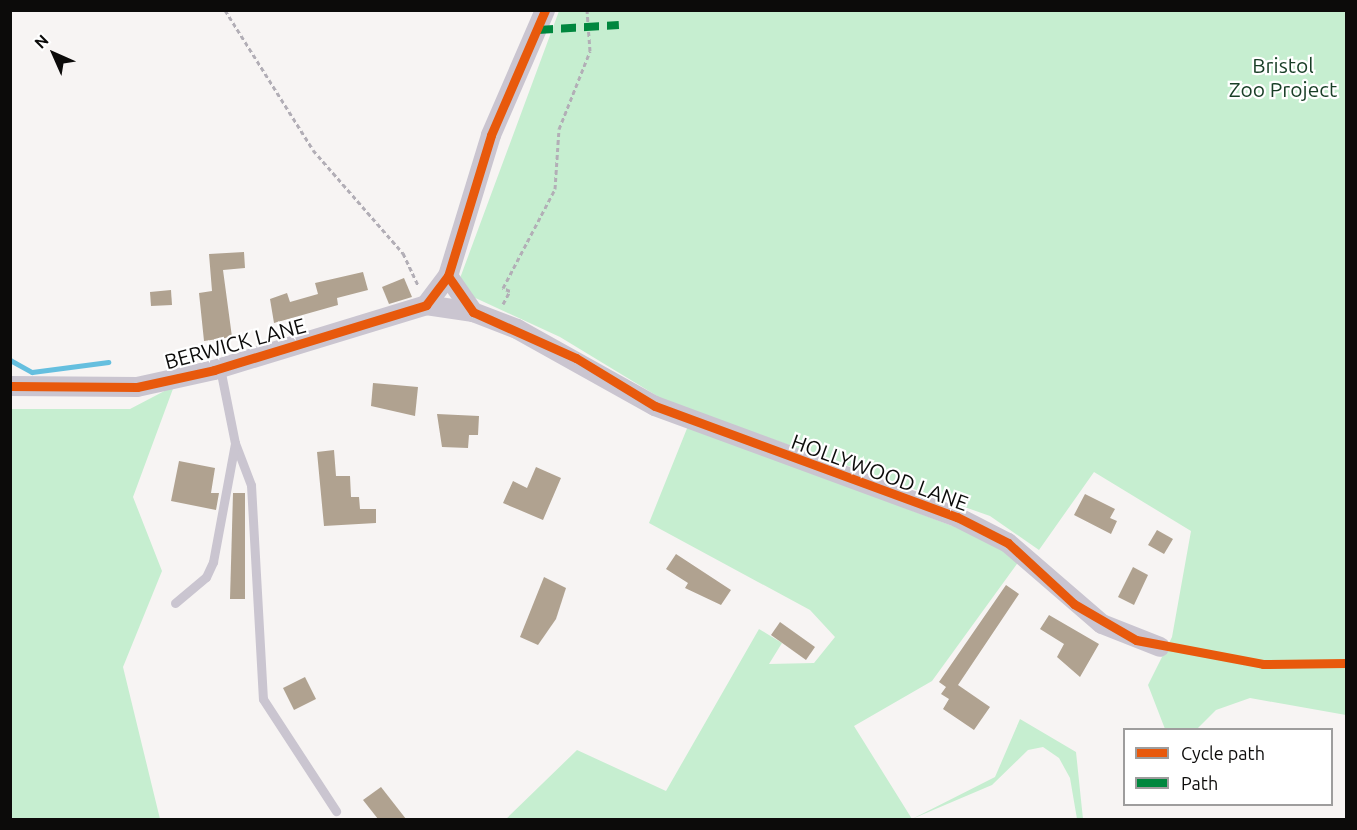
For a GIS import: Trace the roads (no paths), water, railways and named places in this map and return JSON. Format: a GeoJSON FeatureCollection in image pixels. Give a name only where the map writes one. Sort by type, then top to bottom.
{"type":"FeatureCollection","features":[{"type":"Feature","properties":{"kind":"street"},"geometry":{"type":"LineString","coordinates":[[423,297],[448,276],[491,135],[545,10]]}},
{"type":"Feature","properties":{"kind":"street"},"geometry":{"type":"LineString","coordinates":[[448,276],[473,312]]}},
{"type":"Feature","properties":{"kind":"street","name":"HOLLYWOOD LANE"},"geometry":{"type":"LineString","coordinates":[[423,297],[473,312],[576,358],[655,406],[957,517],[1008,543],[1102,624],[1160,647]]}},
{"type":"Feature","properties":{"kind":"street","name":"BERWICK LANE"},"geometry":{"type":"LineString","coordinates":[[10,386],[137,387],[220,368],[423,297]]}},
{"type":"Feature","properties":{"kind":"lane"},"geometry":{"type":"LineString","coordinates":[[220,368],[235,443],[251,485],[263,699],[336,811]]}},
{"type":"Feature","properties":{"kind":"lane"},"geometry":{"type":"LineString","coordinates":[[175,603],[210,571],[235,443]]}},
{"type":"Feature","properties":{"kind":"waterway"},"geometry":{"type":"LineString","coordinates":[[10,360],[32,372],[108,362]]}},
{"type":"Feature","properties":{"kind":"park label","name":"Bristol Zoo Project"},"geometry":{"type":"Point","coordinates":[1283,77]}}]}
